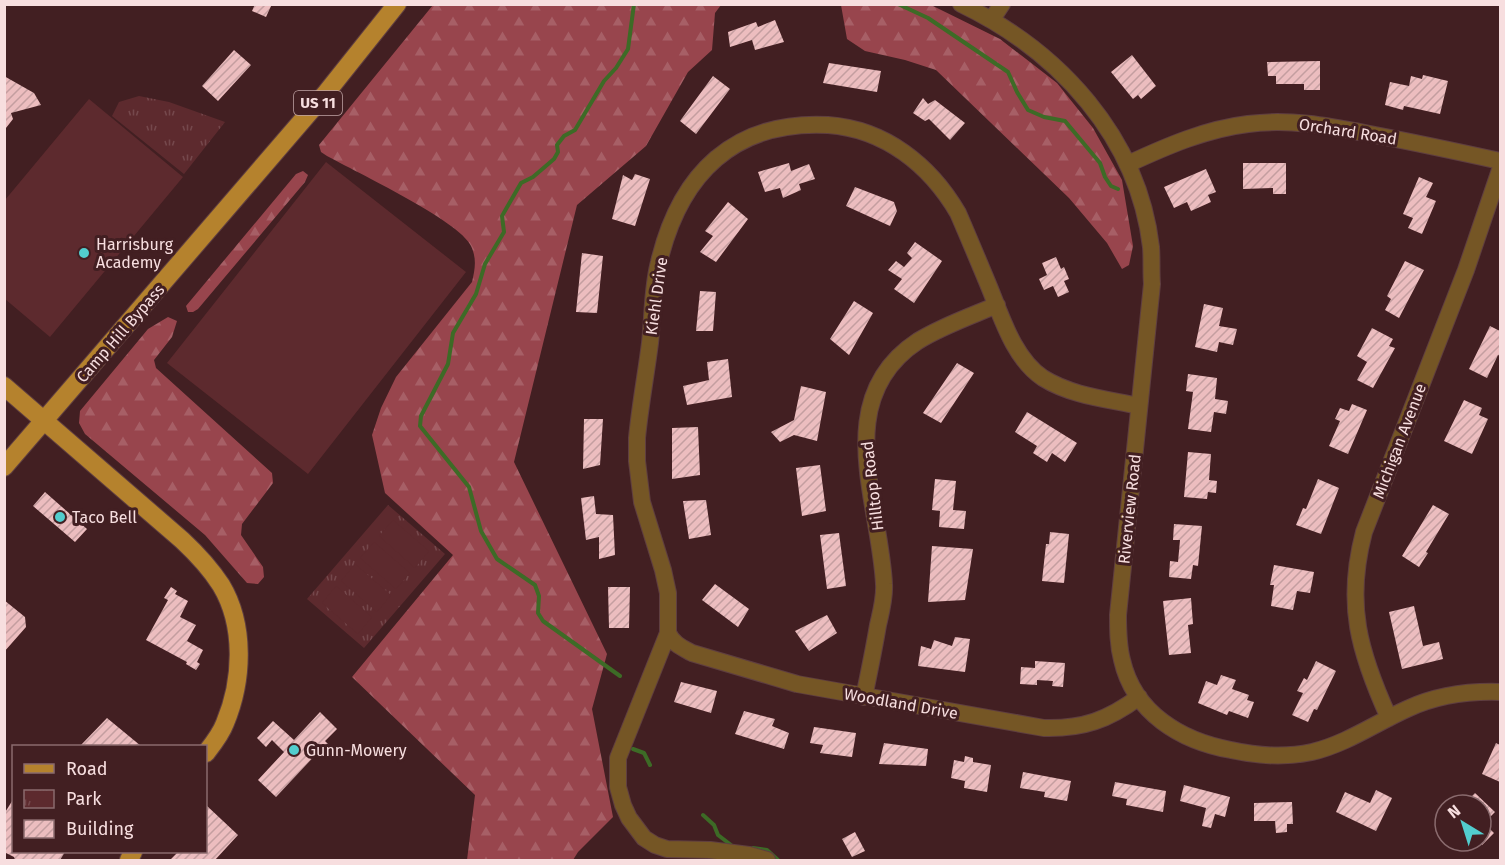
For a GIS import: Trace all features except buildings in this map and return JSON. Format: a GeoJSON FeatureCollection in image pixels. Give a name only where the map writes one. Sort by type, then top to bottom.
{"type":"FeatureCollection","features":[{"type":"Feature","properties":{"kind":"main road","name":"Camp Hill Bypass"},"geometry":{"type":"LineString","coordinates":[[4,467],[333,85],[397,4]]}},
{"type":"Feature","properties":{"kind":"main road"},"geometry":{"type":"LineString","coordinates":[[4,386],[182,540],[210,570],[226,596],[238,637],[238,677],[225,724],[207,751]]}},
{"type":"Feature","properties":{"kind":"street","name":"Riverview Road"},"geometry":{"type":"LineString","coordinates":[[961,4],[992,19],[1047,60],[1083,94],[1100,116],[1128,164],[1138,190],[1151,249],[1152,284],[1118,615],[1122,661],[1139,697],[1152,713],[1180,734],[1213,746],[1256,755],[1283,756],[1313,752],[1353,736],[1408,708],[1445,696],[1500,692]]}},
{"type":"Feature","properties":{"kind":"street"},"geometry":{"type":"LineString","coordinates":[[992,19],[1002,4]]}},
{"type":"Feature","properties":{"kind":"street","name":"Orchard Road"},"geometry":{"type":"LineString","coordinates":[[1128,164],[1167,146],[1199,135],[1247,124],[1270,122],[1321,124],[1500,161]]}},
{"type":"Feature","properties":{"kind":"street","name":"Kiehl Drive"},"geometry":{"type":"LineString","coordinates":[[766,861],[749,855],[710,850],[667,849],[655,845],[644,838],[629,818],[618,787],[618,758],[668,633],[668,593],[642,502],[637,438],[659,262],[670,222],[686,191],[712,161],[740,142],[763,132],[812,124],[839,126],[877,136],[917,162],[950,199],[1019,353],[1031,368],[1060,387],[1139,406]]}},
{"type":"Feature","properties":{"kind":"street","name":"Michigan Avenue"},"geometry":{"type":"LineString","coordinates":[[1389,718],[1372,680],[1358,630],[1355,607],[1357,558],[1364,532],[1469,261],[1500,170]]}},
{"type":"Feature","properties":{"kind":"street","name":"Hilltop Road"},"geometry":{"type":"LineString","coordinates":[[864,697],[884,586],[866,450],[868,413],[874,395],[891,366],[918,341],[957,321],[997,305]]}},
{"type":"Feature","properties":{"kind":"street","name":"Woodland Drive"},"geometry":{"type":"LineString","coordinates":[[668,633],[678,645],[711,660],[797,684],[1044,728],[1068,729],[1110,716],[1139,697]]}},
{"type":"Feature","properties":{"kind":"green space"},"geometry":{"type":"Polygon","coordinates":[[[433,5],[721,5],[715,13],[712,50],[688,72],[646,146],[577,205],[514,462],[607,654],[592,709],[613,817],[573,860],[467,860],[475,795],[352,677],[453,555],[385,493],[372,435],[381,408],[396,377],[472,282],[475,260],[471,246],[448,224],[406,198],[327,156],[321,152],[319,145],[433,5]]]}},
{"type":"Feature","properties":{"kind":"green space"},"geometry":{"type":"Polygon","coordinates":[[[841,5],[931,5],[1000,39],[1057,83],[1093,128],[1122,180],[1133,246],[1129,265],[1122,269],[1107,243],[1069,198],[936,70],[865,51],[847,39],[841,5]]]}},
{"type":"Feature","properties":{"kind":"green space"},"geometry":{"type":"Polygon","coordinates":[[[139,96],[169,102],[225,122],[184,174],[112,116],[119,102],[139,96]]]}},
{"type":"Feature","properties":{"kind":"green space"},"geometry":{"type":"Polygon","coordinates":[[[89,99],[183,177],[50,337],[5,299],[5,200],[89,99]]]}},
{"type":"Feature","properties":{"kind":"green space"},"geometry":{"type":"Polygon","coordinates":[[[326,162],[466,272],[308,474],[167,363],[326,162]]]}},
{"type":"Feature","properties":{"kind":"green space"},"geometry":{"type":"Polygon","coordinates":[[[303,171],[308,175],[305,182],[198,309],[188,312],[186,306],[296,174],[303,171]]]}},
{"type":"Feature","properties":{"kind":"green space"},"geometry":{"type":"Polygon","coordinates":[[[168,317],[177,321],[172,337],[154,360],[156,368],[272,473],[273,483],[242,524],[241,535],[263,567],[264,577],[258,584],[247,583],[205,535],[85,434],[79,423],[80,411],[148,329],[168,317]]]}},
{"type":"Feature","properties":{"kind":"green space"},"geometry":{"type":"Polygon","coordinates":[[[388,505],[445,554],[364,648],[307,599],[388,505]]]}},
{"type":"Feature","properties":{"kind":"green space"},"geometry":{"type":"Polygon","coordinates":[[[393,520],[429,551],[415,568],[379,536],[393,520]]]}},
{"type":"Feature","properties":{"kind":"green space"},"geometry":{"type":"Polygon","coordinates":[[[374,542],[410,573],[396,589],[360,558],[374,542]]]}},
{"type":"Feature","properties":{"kind":"green space"},"geometry":{"type":"Polygon","coordinates":[[[355,564],[391,595],[377,612],[341,581],[355,564]]]}},
{"type":"Feature","properties":{"kind":"green space"},"geometry":{"type":"Polygon","coordinates":[[[336,586],[372,617],[358,634],[322,603],[336,586]]]}},
{"type":"Feature","properties":{"kind":"waterway"},"geometry":{"type":"LineString","coordinates":[[620,676],[543,621],[538,613],[539,596],[535,585],[497,559],[481,531],[469,487],[420,426],[421,416],[448,364],[453,333],[476,294],[485,264],[504,232],[502,216],[521,183],[533,177],[554,159],[558,152],[557,145],[564,136],[575,130],[604,81],[628,49],[634,4]]}},
{"type":"Feature","properties":{"kind":"waterway"},"geometry":{"type":"LineString","coordinates":[[898,4],[928,18],[1008,72],[1028,110],[1044,117],[1065,121],[1100,163],[1111,186],[1118,189]]}},
{"type":"Feature","properties":{"kind":"waterway"},"geometry":{"type":"LineString","coordinates":[[633,749],[644,753],[650,765]]}},
{"type":"Feature","properties":{"kind":"waterway"},"geometry":{"type":"LineString","coordinates":[[703,815],[714,825],[718,835],[731,845]]}},
{"type":"Feature","properties":{"kind":"waterway"},"geometry":{"type":"LineString","coordinates":[[753,848],[767,850],[778,860]]}},
{"type":"Feature","properties":{"kind":"place","name":"Harrisburg Academy"},"geometry":{"type":"Point","coordinates":[84,253]}},
{"type":"Feature","properties":{"kind":"place","name":"Taco Bell"},"geometry":{"type":"Point","coordinates":[60,517]}},
{"type":"Feature","properties":{"kind":"place","name":"Gunn-Mowery"},"geometry":{"type":"Point","coordinates":[294,750]}}]}
